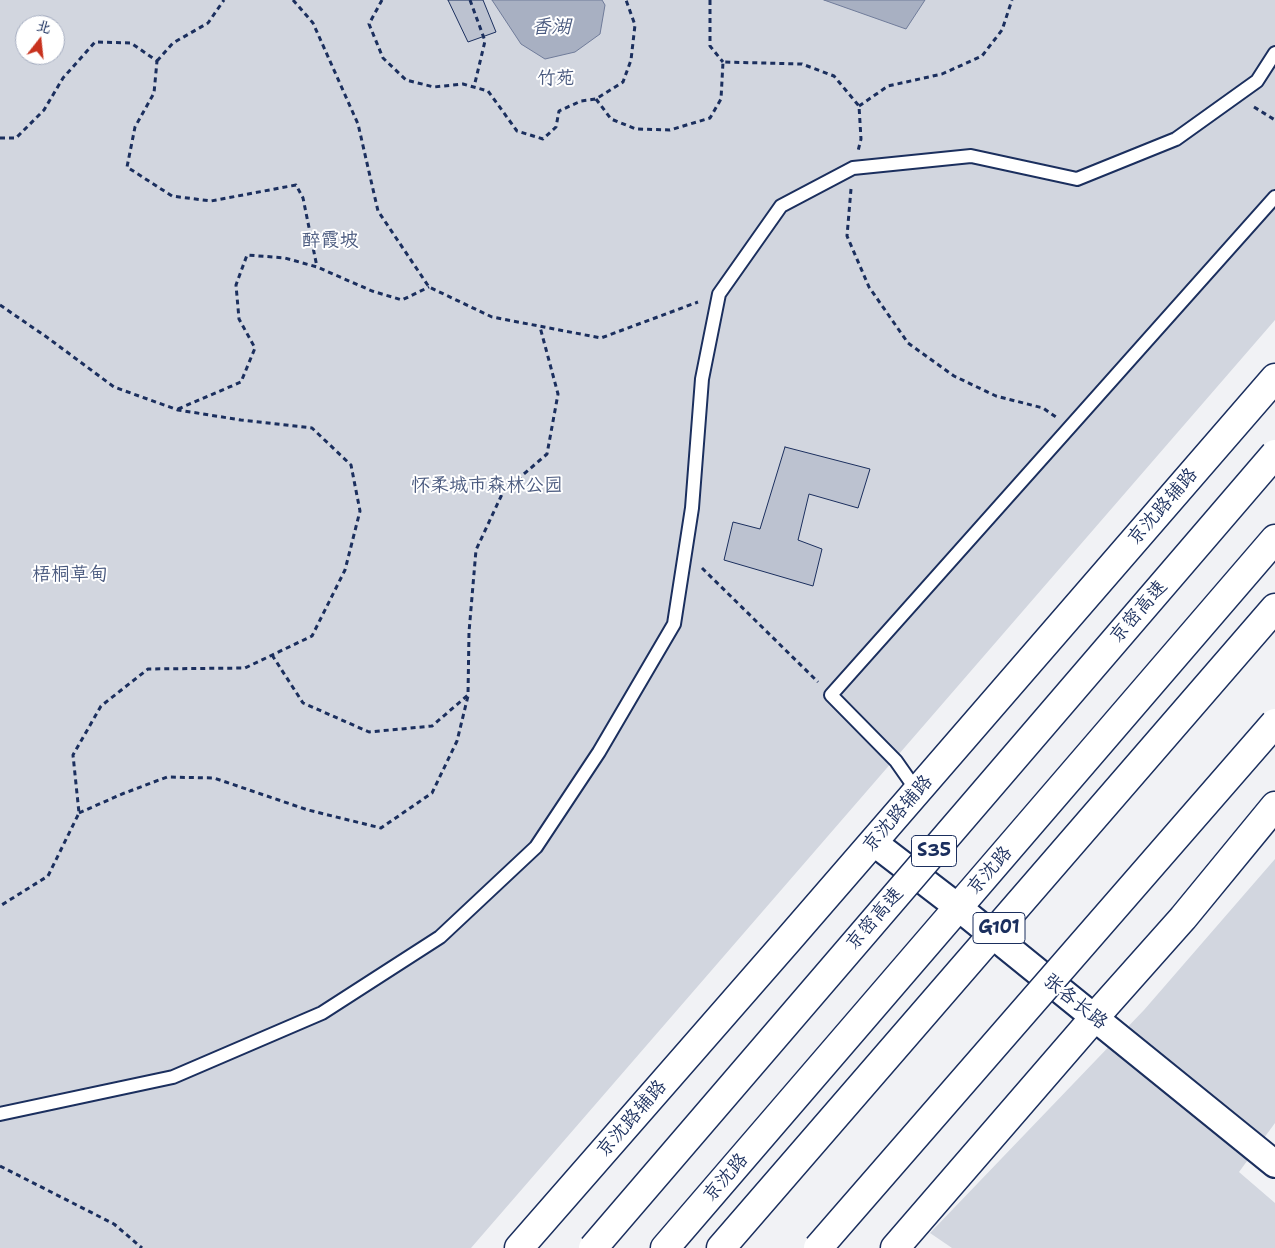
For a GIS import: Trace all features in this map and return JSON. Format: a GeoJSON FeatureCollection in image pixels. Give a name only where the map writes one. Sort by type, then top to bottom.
{"type":"FeatureCollection","features":[{"type":"Feature","properties":{"kind":"main road","name":"京沈路辅路"},"geometry":{"type":"LineString","coordinates":[[519,1248],[1275,378]]}},
{"type":"Feature","properties":{"kind":"main road","name":"京密高速"},"geometry":{"type":"LineString","coordinates":[[593,1248],[1275,454]]}},
{"type":"Feature","properties":{"kind":"main road","name":"京沈路"},"geometry":{"type":"LineString","coordinates":[[665,1248],[1275,539]]}},
{"type":"Feature","properties":{"kind":"main road","name":"G101"},"geometry":{"type":"LineString","coordinates":[[722,1248],[1275,608]]}},
{"type":"Feature","properties":{"kind":"main road"},"geometry":{"type":"LineString","coordinates":[[818,1248],[1275,723]]}},
{"type":"Feature","properties":{"kind":"main road"},"geometry":{"type":"LineString","coordinates":[[895,1248],[1183,918],[1275,806]]}},
{"type":"Feature","properties":{"kind":"street","name":"张各长路"},"geometry":{"type":"LineString","coordinates":[[873,842],[993,935],[1275,1164]]}},
{"type":"Feature","properties":{"kind":"lane"},"geometry":{"type":"LineString","coordinates":[[0,1114],[173,1076],[322,1014],[440,936],[536,847],[599,752],[674,624],[692,508],[702,379],[719,294],[781,206],[853,168],[971,156],[1077,179],[1176,139],[1257,81],[1275,53]]}},
{"type":"Feature","properties":{"kind":"lane"},"geometry":{"type":"LineString","coordinates":[[917,791],[896,762],[831,695],[1275,197]]}},
{"type":"Feature","properties":{"kind":"path"},"geometry":{"type":"LineString","coordinates":[[224,0],[208,22],[173,43],[157,61],[154,93],[135,127],[127,167],[172,196],[211,201],[296,185],[303,198],[317,267]]}},
{"type":"Feature","properties":{"kind":"path"},"geometry":{"type":"LineString","coordinates":[[293,0],[313,23],[358,124],[378,211],[429,287],[492,317],[601,338],[719,294]]}},
{"type":"Feature","properties":{"kind":"path"},"geometry":{"type":"LineString","coordinates":[[382,0],[369,24],[383,58],[406,80],[434,87],[462,84],[488,91],[517,131],[543,139],[556,127],[559,112],[581,100],[596,99],[623,82],[631,60],[635,25],[626,0]]}},
{"type":"Feature","properties":{"kind":"path"},"geometry":{"type":"LineString","coordinates":[[470,0],[485,41],[474,87]]}},
{"type":"Feature","properties":{"kind":"path"},"geometry":{"type":"LineString","coordinates":[[596,99],[611,119],[636,129],[670,130],[710,118],[721,99],[723,62],[710,46],[710,0]]}},
{"type":"Feature","properties":{"kind":"path"},"geometry":{"type":"LineString","coordinates":[[859,106],[888,86],[942,74],[982,56],[1002,30],[1012,0]]}},
{"type":"Feature","properties":{"kind":"path"},"geometry":{"type":"LineString","coordinates":[[0,138],[16,138],[44,110],[63,78],[95,42],[131,43],[157,61]]}},
{"type":"Feature","properties":{"kind":"path"},"geometry":{"type":"LineString","coordinates":[[723,62],[802,64],[834,76],[859,106],[861,139],[853,168],[847,236],[869,287],[908,343],[954,376],[996,396],[1043,408],[1070,428]]}},
{"type":"Feature","properties":{"kind":"path"},"geometry":{"type":"LineString","coordinates":[[1236,96],[1275,120]]}},
{"type":"Feature","properties":{"kind":"path"},"geometry":{"type":"LineString","coordinates":[[178,410],[241,382],[255,348],[239,319],[236,285],[247,255],[285,258],[317,267],[372,291],[402,300],[429,287]]}},
{"type":"Feature","properties":{"kind":"path"},"geometry":{"type":"LineString","coordinates":[[0,305],[114,387],[178,410],[241,420],[312,428],[351,465],[360,511],[345,570],[312,636],[245,668],[148,669],[101,706],[72,756],[79,813],[48,876],[0,906]]}},
{"type":"Feature","properties":{"kind":"path"},"geometry":{"type":"LineString","coordinates":[[79,813],[167,777],[214,778],[308,810],[381,828],[432,793],[457,741],[468,695],[469,632],[476,550],[503,492],[547,454],[558,394],[540,327]]}},
{"type":"Feature","properties":{"kind":"path"},"geometry":{"type":"LineString","coordinates":[[686,551],[831,695]]}},
{"type":"Feature","properties":{"kind":"path"},"geometry":{"type":"LineString","coordinates":[[272,655],[303,703],[369,732],[432,726],[468,695]]}},
{"type":"Feature","properties":{"kind":"path"},"geometry":{"type":"LineString","coordinates":[[0,1166],[114,1224],[142,1248]]}},
{"type":"Feature","properties":{"kind":"green space","name":"怀柔城市森林公园"},"geometry":{"type":"Polygon","coordinates":[[[0,0],[1275,0],[1275,320],[471,1248],[0,1248],[0,0]]]}},
{"type":"Feature","properties":{"kind":"green space"},"geometry":{"type":"Polygon","coordinates":[[[1275,859],[1275,1123],[1239,1172],[1275,1203],[1275,1248],[952,1248],[930,1233],[1144,1010],[1275,859]]]}},
{"type":"Feature","properties":{"kind":"water","name":"香湖"},"geometry":{"type":"Polygon","coordinates":[[[492,0],[602,0],[605,5],[600,34],[575,52],[545,59],[521,44],[492,0]]]}},
{"type":"Feature","properties":{"kind":"water"},"geometry":{"type":"Polygon","coordinates":[[[824,0],[925,0],[906,29],[824,0]]]}},
{"type":"Feature","properties":{"kind":"building"},"geometry":{"type":"Polygon","coordinates":[[[448,0],[483,0],[496,32],[468,42],[448,0]]]}},
{"type":"Feature","properties":{"kind":"building"},"geometry":{"type":"Polygon","coordinates":[[[785,447],[870,469],[858,508],[809,494],[798,540],[822,549],[813,586],[724,560],[733,522],[760,529],[785,447]]]}},
{"type":"Feature","properties":{"kind":"park label","name":"竹苑"},"geometry":{"type":"Point","coordinates":[556,79]}},
{"type":"Feature","properties":{"kind":"park label","name":"醉霞坡"},"geometry":{"type":"Point","coordinates":[330,241]}},
{"type":"Feature","properties":{"kind":"park label","name":"梧桐草甸"},"geometry":{"type":"Point","coordinates":[70,575]}}]}
